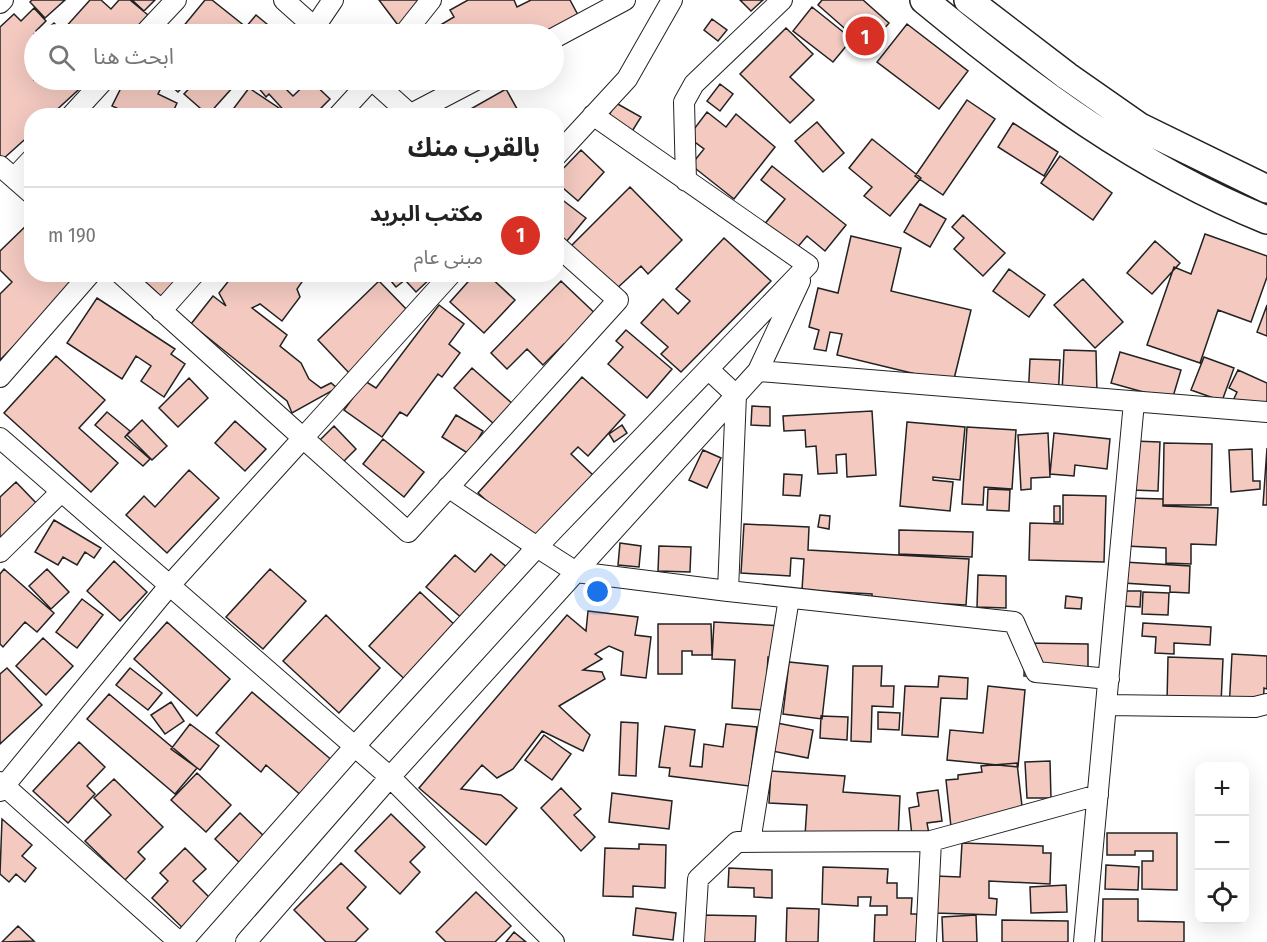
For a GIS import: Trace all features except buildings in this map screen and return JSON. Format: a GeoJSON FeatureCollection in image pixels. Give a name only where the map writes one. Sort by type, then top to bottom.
{"type":"FeatureCollection","features":[{"type":"Feature","properties":{"kind":"main road"},"geometry":{"type":"LineString","coordinates":[[924,0],[1103,137],[1218,200],[1267,220]]}},
{"type":"Feature","properties":{"kind":"main road"},"geometry":{"type":"LineString","coordinates":[[968,0],[1067,76],[1140,127],[1267,189]]}},
{"type":"Feature","properties":{"kind":"street"},"geometry":{"type":"LineString","coordinates":[[0,3],[3,0]]}},
{"type":"Feature","properties":{"kind":"street"},"geometry":{"type":"LineString","coordinates":[[153,24],[176,0]]}},
{"type":"Feature","properties":{"kind":"street"},"geometry":{"type":"LineString","coordinates":[[284,0],[310,24]]}},
{"type":"Feature","properties":{"kind":"street"},"geometry":{"type":"LineString","coordinates":[[321,24],[333,0]]}},
{"type":"Feature","properties":{"kind":"street"},"geometry":{"type":"LineString","coordinates":[[412,24],[431,0]]}},
{"type":"Feature","properties":{"kind":"street"},"geometry":{"type":"LineString","coordinates":[[564,33],[625,0]]}},
{"type":"Feature","properties":{"kind":"street"},"geometry":{"type":"LineString","coordinates":[[564,147],[627,79],[672,0]]}},
{"type":"Feature","properties":{"kind":"street"},"geometry":{"type":"LineString","coordinates":[[686,181],[684,102],[694,84],[782,0]]}},
{"type":"Feature","properties":{"kind":"street"},"geometry":{"type":"LineString","coordinates":[[78,108],[95,90]]}},
{"type":"Feature","properties":{"kind":"street"},"geometry":{"type":"LineString","coordinates":[[346,108],[362,90]]}},
{"type":"Feature","properties":{"kind":"street"},"geometry":{"type":"LineString","coordinates":[[382,90],[403,108]]}},
{"type":"Feature","properties":{"kind":"street"},"geometry":{"type":"LineString","coordinates":[[424,108],[457,90]]}},
{"type":"Feature","properties":{"kind":"street"},"geometry":{"type":"LineString","coordinates":[[593,115],[808,265]]}},
{"type":"Feature","properties":{"kind":"street"},"geometry":{"type":"LineString","coordinates":[[24,163],[7,172],[24,187]]}},
{"type":"Feature","properties":{"kind":"street"},"geometry":{"type":"LineString","coordinates":[[130,282],[408,532],[618,300],[564,252]]}},
{"type":"Feature","properties":{"kind":"street"},"geometry":{"type":"LineString","coordinates":[[444,282],[169,586],[1,787],[181,942],[355,746],[537,547],[808,265]]}},
{"type":"Feature","properties":{"kind":"street"},"geometry":{"type":"LineString","coordinates":[[246,942],[390,777],[758,371],[808,265]]}},
{"type":"Feature","properties":{"kind":"street"},"geometry":{"type":"LineString","coordinates":[[0,377],[83,282]]}},
{"type":"Feature","properties":{"kind":"street"},"geometry":{"type":"LineString","coordinates":[[161,311],[187,282]]}},
{"type":"Feature","properties":{"kind":"street"},"geometry":{"type":"LineString","coordinates":[[708,369],[736,395],[728,591]]}},
{"type":"Feature","properties":{"kind":"street"},"geometry":{"type":"LineString","coordinates":[[758,371],[1267,412]]}},
{"type":"Feature","properties":{"kind":"street"},"geometry":{"type":"LineString","coordinates":[[1084,942],[1134,402]]}},
{"type":"Feature","properties":{"kind":"street"},"geometry":{"type":"LineString","coordinates":[[0,438],[390,777],[554,942]]}},
{"type":"Feature","properties":{"kind":"street"},"geometry":{"type":"LineString","coordinates":[[448,487],[576,573],[1014,622],[1035,672],[1109,679]]}},
{"type":"Feature","properties":{"kind":"street"},"geometry":{"type":"LineString","coordinates":[[0,552],[61,492]]}},
{"type":"Feature","properties":{"kind":"street"},"geometry":{"type":"LineString","coordinates":[[750,842],[789,598]]}},
{"type":"Feature","properties":{"kind":"street"},"geometry":{"type":"LineString","coordinates":[[1106,705],[1255,706],[1267,704]]}},
{"type":"Feature","properties":{"kind":"street"},"geometry":{"type":"LineString","coordinates":[[694,942],[698,879],[737,842],[931,841],[1098,795]]}},
{"type":"Feature","properties":{"kind":"street"},"geometry":{"type":"LineString","coordinates":[[926,942],[931,841]]}},
{"type":"Feature","properties":{"kind":"place","name":"مكتب البريد"},"geometry":{"type":"Point","coordinates":[865,36]}}]}
